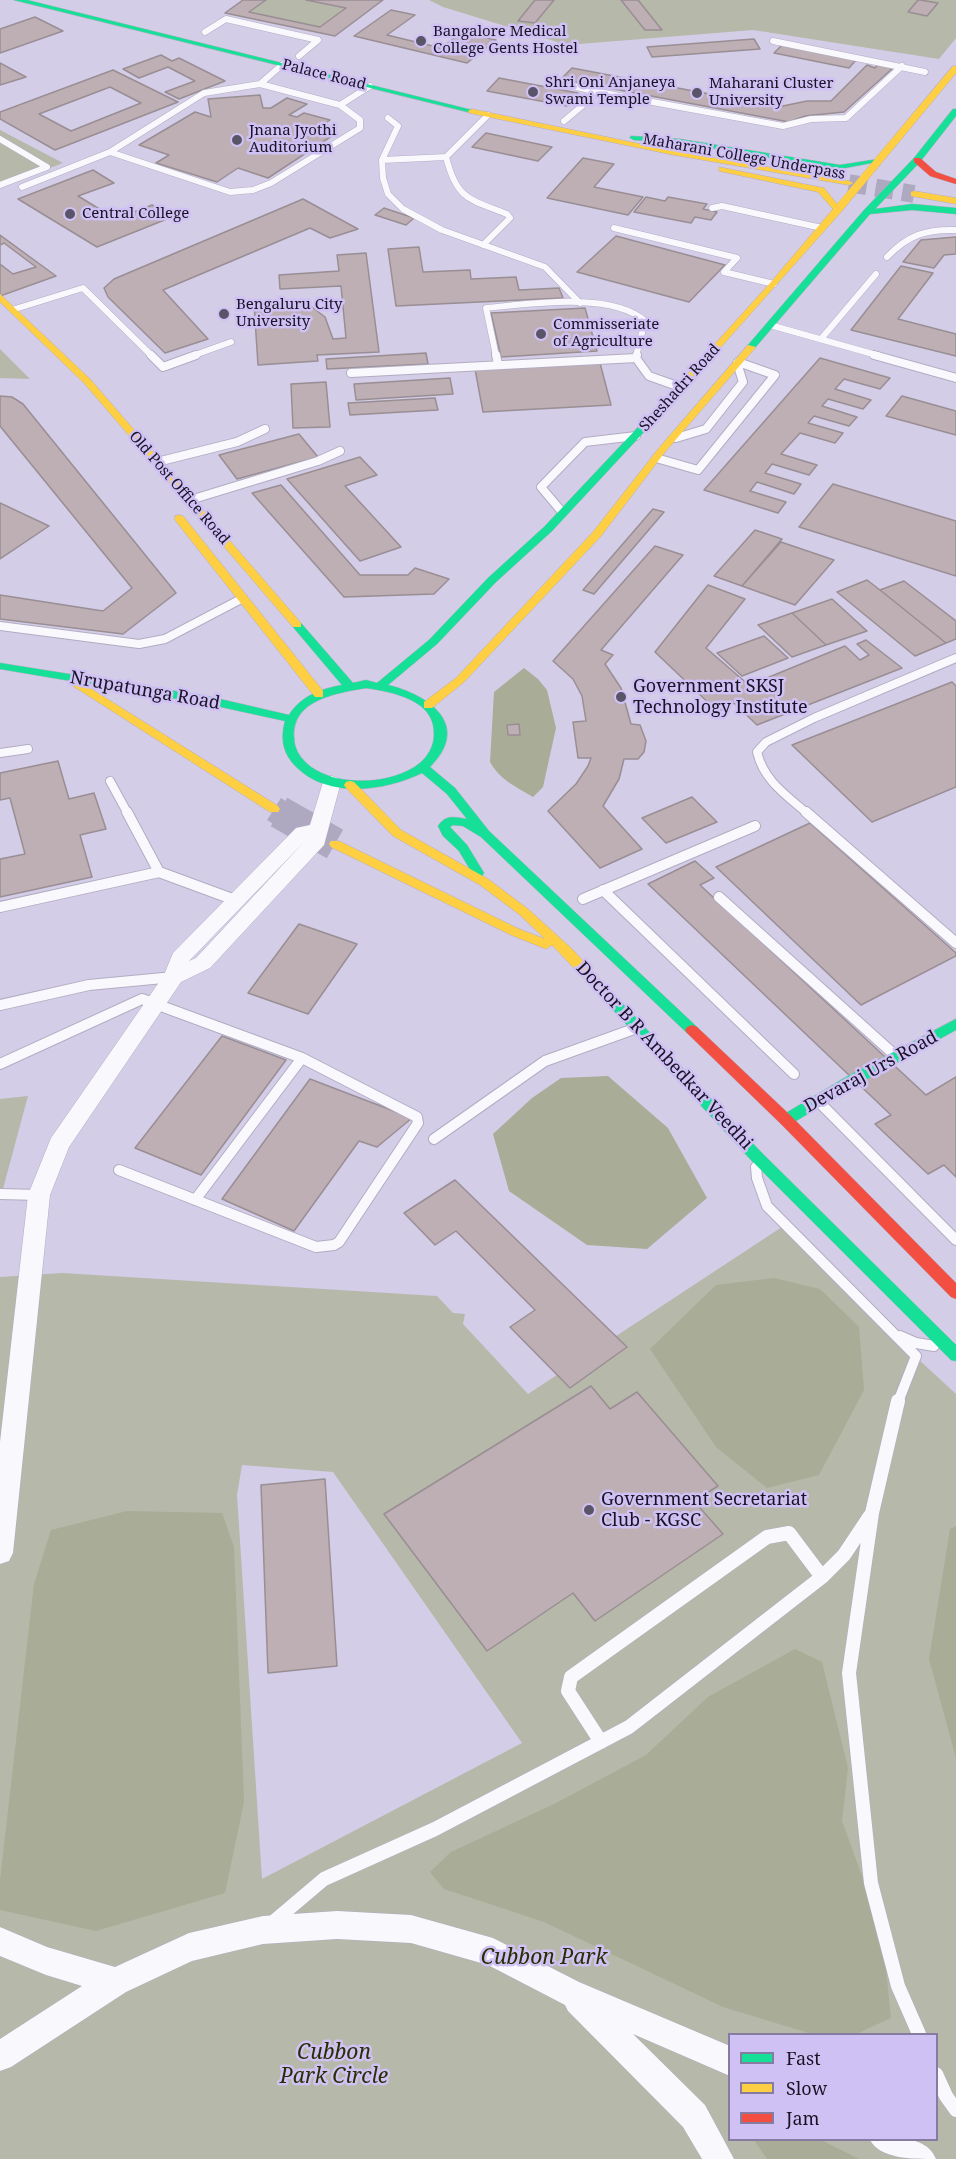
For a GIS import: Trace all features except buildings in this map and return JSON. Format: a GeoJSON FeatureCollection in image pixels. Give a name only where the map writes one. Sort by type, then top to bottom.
{"type":"FeatureCollection","features":[{"type":"Feature","properties":{"kind":"main road","name":"Palace Road"},"geometry":{"type":"LineString","coordinates":[[18,0],[76,5],[205,32],[482,103],[564,121],[632,141]]}},
{"type":"Feature","properties":{"kind":"main road","name":"Palace Road"},"geometry":{"type":"LineString","coordinates":[[76,5],[283,64],[370,86],[489,115],[632,141]]}},
{"type":"Feature","properties":{"kind":"main road","name":"Sheshadri Road"},"geometry":{"type":"LineString","coordinates":[[380,686],[433,642],[492,580],[548,529],[637,436],[774,284],[956,68]]}},
{"type":"Feature","properties":{"kind":"main road","name":"Sheshadri Road"},"geometry":{"type":"LineString","coordinates":[[428,705],[460,680],[597,534],[671,439],[867,212],[917,160],[956,111]]}},
{"type":"Feature","properties":{"kind":"main road"},"geometry":{"type":"LineString","coordinates":[[632,141],[680,141],[840,167],[878,161]]}},
{"type":"Feature","properties":{"kind":"main road"},"geometry":{"type":"LineString","coordinates":[[632,141],[680,160],[821,190],[838,210]]}},
{"type":"Feature","properties":{"kind":"main road","name":"Maharani College Underpass"},"geometry":{"type":"LineString","coordinates":[[632,141],[851,179]]}},
{"type":"Feature","properties":{"kind":"main road"},"geometry":{"type":"LineString","coordinates":[[917,160],[942,179],[956,182]]}},
{"type":"Feature","properties":{"kind":"main road"},"geometry":{"type":"LineString","coordinates":[[956,193],[916,190],[956,201]]}},
{"type":"Feature","properties":{"kind":"main road"},"geometry":{"type":"LineString","coordinates":[[867,212],[911,208],[956,211]]}},
{"type":"Feature","properties":{"kind":"main road","name":"Old Post Office Road"},"geometry":{"type":"LineString","coordinates":[[0,297],[87,381],[349,686]]}},
{"type":"Feature","properties":{"kind":"main road"},"geometry":{"type":"LineString","coordinates":[[0,316],[40,354]]}},
{"type":"Feature","properties":{"kind":"main road","name":"Old Post Office Road"},"geometry":{"type":"LineString","coordinates":[[173,511],[319,694]]}},
{"type":"Feature","properties":{"kind":"main road","name":"Nrupatunga Road"},"geometry":{"type":"LineString","coordinates":[[0,666],[207,700],[290,719]]}},
{"type":"Feature","properties":{"kind":"main road"},"geometry":{"type":"LineString","coordinates":[[65,677],[274,809]]}},
{"type":"Feature","properties":{"kind":"main road"},"geometry":{"type":"LineString","coordinates":[[349,686],[380,686],[411,694],[428,705],[439,718],[442,734],[437,752],[423,767],[401,779],[375,785],[341,784],[321,779],[301,767],[288,752],[285,734],[290,719],[302,705],[319,694],[349,686]]}},
{"type":"Feature","properties":{"kind":"main road","name":"Doctor B R Ambedkar Veedhi"},"geometry":{"type":"LineString","coordinates":[[423,767],[451,791],[485,834],[786,1120],[956,1293]]}},
{"type":"Feature","properties":{"kind":"main road","name":"Doctor B R Ambedkar Veedhi"},"geometry":{"type":"LineString","coordinates":[[341,784],[397,833],[484,882],[524,912],[567,952],[755,1155],[952,1352]]}},
{"type":"Feature","properties":{"kind":"main road"},"geometry":{"type":"LineString","coordinates":[[484,882],[463,848],[447,833],[444,826],[450,820],[466,823],[485,834]]}},
{"type":"Feature","properties":{"kind":"main road"},"geometry":{"type":"LineString","coordinates":[[335,844],[515,932],[567,952]]}},
{"type":"Feature","properties":{"kind":"main road","name":"Devaraj Urs Road"},"geometry":{"type":"LineString","coordinates":[[786,1120],[956,1024]]}},
{"type":"Feature","properties":{"kind":"street"},"geometry":{"type":"LineString","coordinates":[[0,1553],[39,1195],[59,1144],[174,977],[180,958],[303,832],[320,827],[341,784]]}},
{"type":"Feature","properties":{"kind":"street"},"geometry":{"type":"LineString","coordinates":[[174,977],[203,963],[317,840],[316,830]]}},
{"type":"Feature","properties":{"kind":"street"},"geometry":{"type":"LineString","coordinates":[[0,2056],[116,1982],[189,1947],[263,1930],[337,1925],[411,1929],[493,1952],[569,1992],[728,2061]]}},
{"type":"Feature","properties":{"kind":"street"},"geometry":{"type":"LineString","coordinates":[[0,1941],[46,1961],[116,1982]]}},
{"type":"Feature","properties":{"kind":"street"},"geometry":{"type":"LineString","coordinates":[[569,1992],[694,2116],[719,2159]]}},
{"type":"Feature","properties":{"kind":"street"},"geometry":{"type":"LineString","coordinates":[[889,2141],[921,2159]]}},
{"type":"Feature","properties":{"kind":"lane"},"geometry":{"type":"LineString","coordinates":[[205,32],[226,18],[318,40],[299,56]]}},
{"type":"Feature","properties":{"kind":"lane"},"geometry":{"type":"LineString","coordinates":[[773,41],[925,72]]}},
{"type":"Feature","properties":{"kind":"lane"},"geometry":{"type":"LineString","coordinates":[[260,84],[283,64]]}},
{"type":"Feature","properties":{"kind":"lane"},"geometry":{"type":"LineString","coordinates":[[553,81],[593,91],[783,126],[811,119],[846,118],[902,66]]}},
{"type":"Feature","properties":{"kind":"lane"},"geometry":{"type":"LineString","coordinates":[[22,187],[111,152],[204,93],[260,84],[340,105],[360,120],[360,128],[271,183],[253,190],[230,192],[111,152]]}},
{"type":"Feature","properties":{"kind":"lane"},"geometry":{"type":"LineString","coordinates":[[340,105],[370,86]]}},
{"type":"Feature","properties":{"kind":"lane"},"geometry":{"type":"LineString","coordinates":[[564,121],[582,106],[593,91]]}},
{"type":"Feature","properties":{"kind":"lane"},"geometry":{"type":"LineString","coordinates":[[382,160],[446,157],[489,115]]}},
{"type":"Feature","properties":{"kind":"lane"},"geometry":{"type":"LineString","coordinates":[[388,118],[398,126],[382,160],[383,178],[388,194],[403,209],[442,230],[550,270],[580,303]]}},
{"type":"Feature","properties":{"kind":"lane"},"geometry":{"type":"LineString","coordinates":[[0,139],[47,167],[0,185]]}},
{"type":"Feature","properties":{"kind":"lane"},"geometry":{"type":"LineString","coordinates":[[446,157],[454,187],[468,198],[507,214],[510,218],[483,245]]}},
{"type":"Feature","properties":{"kind":"lane"},"geometry":{"type":"LineString","coordinates":[[712,208],[722,206],[822,228]]}},
{"type":"Feature","properties":{"kind":"lane"},"geometry":{"type":"LineString","coordinates":[[614,228],[736,258],[724,273],[774,284]]}},
{"type":"Feature","properties":{"kind":"lane"},"geometry":{"type":"LineString","coordinates":[[887,257],[902,240],[920,231],[956,230]]}},
{"type":"Feature","properties":{"kind":"lane"},"geometry":{"type":"LineString","coordinates":[[821,339],[876,274]]}},
{"type":"Feature","properties":{"kind":"lane"},"geometry":{"type":"LineString","coordinates":[[15,309],[83,288],[163,367],[231,342]]}},
{"type":"Feature","properties":{"kind":"lane"},"geometry":{"type":"LineString","coordinates":[[498,364],[486,308],[591,302],[643,317],[645,321],[636,358],[649,376],[680,387]]}},
{"type":"Feature","properties":{"kind":"lane"},"geometry":{"type":"LineString","coordinates":[[770,325],[956,378]]}},
{"type":"Feature","properties":{"kind":"lane"},"geometry":{"type":"LineString","coordinates":[[351,373],[636,358]]}},
{"type":"Feature","properties":{"kind":"lane"},"geometry":{"type":"LineString","coordinates":[[671,439],[706,429],[744,382],[737,363]]}},
{"type":"Feature","properties":{"kind":"lane"},"geometry":{"type":"LineString","coordinates":[[656,458],[698,470],[775,375],[737,363]]}},
{"type":"Feature","properties":{"kind":"lane"},"geometry":{"type":"LineString","coordinates":[[157,462],[237,442],[265,429]]}},
{"type":"Feature","properties":{"kind":"lane"},"geometry":{"type":"LineString","coordinates":[[562,513],[540,487],[585,442],[637,436]]}},
{"type":"Feature","properties":{"kind":"lane"},"geometry":{"type":"LineString","coordinates":[[190,500],[318,461],[340,451]]}},
{"type":"Feature","properties":{"kind":"lane"},"geometry":{"type":"LineString","coordinates":[[0,626],[139,644],[153,643],[176,634],[243,598]]}},
{"type":"Feature","properties":{"kind":"lane"},"geometry":{"type":"LineString","coordinates":[[956,658],[814,718],[766,742],[757,752],[760,765],[769,780],[956,943]]}},
{"type":"Feature","properties":{"kind":"lane"},"geometry":{"type":"LineString","coordinates":[[0,753],[28,749]]}},
{"type":"Feature","properties":{"kind":"lane"},"geometry":{"type":"LineString","coordinates":[[110,781],[159,872]]}},
{"type":"Feature","properties":{"kind":"lane"},"geometry":{"type":"LineString","coordinates":[[583,899],[755,826]]}},
{"type":"Feature","properties":{"kind":"lane"},"geometry":{"type":"LineString","coordinates":[[0,907],[159,872],[235,900]]}},
{"type":"Feature","properties":{"kind":"lane"},"geometry":{"type":"LineString","coordinates":[[603,890],[794,1074]]}},
{"type":"Feature","properties":{"kind":"lane"},"geometry":{"type":"LineString","coordinates":[[719,897],[897,1058]]}},
{"type":"Feature","properties":{"kind":"lane"},"geometry":{"type":"LineString","coordinates":[[0,1005],[89,985],[174,977]]}},
{"type":"Feature","properties":{"kind":"lane"},"geometry":{"type":"LineString","coordinates":[[0,1064],[142,999],[302,1058],[417,1117],[417,1123],[339,1242],[334,1245],[316,1247],[119,1170]]}},
{"type":"Feature","properties":{"kind":"lane"},"geometry":{"type":"LineString","coordinates":[[435,1139],[545,1062],[637,1028]]}},
{"type":"Feature","properties":{"kind":"lane"},"geometry":{"type":"LineString","coordinates":[[195,1200],[302,1058]]}},
{"type":"Feature","properties":{"kind":"lane"},"geometry":{"type":"LineString","coordinates":[[818,1101],[956,1240]]}},
{"type":"Feature","properties":{"kind":"lane"},"geometry":{"type":"LineString","coordinates":[[755,1155],[757,1178],[767,1206],[916,1356],[900,1394],[872,1513],[849,1673],[871,1883],[898,1986],[919,2033]]}},
{"type":"Feature","properties":{"kind":"lane"},"geometry":{"type":"LineString","coordinates":[[0,1194],[39,1195]]}},
{"type":"Feature","properties":{"kind":"lane"},"geometry":{"type":"LineString","coordinates":[[893,1333],[916,1343],[952,1352]]}},
{"type":"Feature","properties":{"kind":"lane"},"geometry":{"type":"LineString","coordinates":[[263,1930],[324,1879],[435,1829],[629,1727],[822,1577],[844,1555],[872,1513]]}},
{"type":"Feature","properties":{"kind":"lane"},"geometry":{"type":"LineString","coordinates":[[601,1742],[568,1691],[571,1677],[767,1537],[789,1533],[822,1577]]}},
{"type":"Feature","properties":{"kind":"lane"},"geometry":{"type":"LineString","coordinates":[[938,2078],[956,2110]]}},
{"type":"Feature","properties":{"kind":"green space"},"geometry":{"type":"Polygon","coordinates":[[[266,0],[306,0],[346,8],[320,27],[249,12],[266,0]]]}},
{"type":"Feature","properties":{"kind":"green space"},"geometry":{"type":"Polygon","coordinates":[[[429,0],[956,0],[956,38],[939,59],[753,30],[567,45],[443,7],[429,0]]]}},
{"type":"Feature","properties":{"kind":"green space"},"geometry":{"type":"Polygon","coordinates":[[[0,130],[63,163],[0,187],[0,130]]]}},
{"type":"Feature","properties":{"kind":"green space"},"geometry":{"type":"Polygon","coordinates":[[[0,349],[30,379],[0,378],[0,349]]]}},
{"type":"Feature","properties":{"kind":"green space"},"geometry":{"type":"Polygon","coordinates":[[[524,668],[547,690],[556,728],[543,787],[533,797],[503,778],[490,762],[494,692],[524,668]]]}},
{"type":"Feature","properties":{"kind":"green space"},"geometry":{"type":"Polygon","coordinates":[[[608,1076],[668,1128],[707,1198],[647,1249],[587,1245],[509,1191],[493,1134],[532,1098],[561,1078],[608,1076]]]}},
{"type":"Feature","properties":{"kind":"green space"},"geometry":{"type":"Polygon","coordinates":[[[28,1096],[0,1200],[0,1099],[28,1096]]]}},
{"type":"Feature","properties":{"kind":"green space","name":"Cubbon Park"},"geometry":{"type":"Polygon","coordinates":[[[785,1225],[892,1335],[956,1394],[956,2159],[0,2159],[0,1277],[62,1273],[437,1296],[453,1313],[465,1314],[463,1324],[528,1394],[785,1225]],[[242,1465],[237,1495],[262,1879],[522,1743],[333,1472],[242,1465]]]}},
{"type":"Feature","properties":{"kind":"green space"},"geometry":{"type":"Polygon","coordinates":[[[774,1278],[820,1289],[859,1327],[864,1390],[819,1475],[767,1488],[716,1447],[650,1349],[716,1285],[774,1278]]]}},
{"type":"Feature","properties":{"kind":"green space"},"geometry":{"type":"Polygon","coordinates":[[[127,1511],[222,1513],[234,1547],[244,1802],[225,1893],[96,1931],[0,1910],[0,1880],[34,1584],[51,1530],[127,1511]]]}},
{"type":"Feature","properties":{"kind":"green space"},"geometry":{"type":"Polygon","coordinates":[[[956,1526],[956,1758],[929,1659],[950,1529],[956,1526]]]}},
{"type":"Feature","properties":{"kind":"green space"},"geometry":{"type":"Polygon","coordinates":[[[795,1649],[822,1662],[848,1768],[842,1821],[882,1931],[891,2018],[858,2033],[809,2033],[723,2007],[544,1922],[444,1889],[430,1872],[451,1852],[556,1803],[646,1755],[708,1697],[795,1649]]]}},
{"type":"Feature","properties":{"kind":"green space"},"geometry":{"type":"Polygon","coordinates":[[[755,2141],[823,2141],[859,2159],[767,2159],[755,2141]]]}},
{"type":"Feature","properties":{"kind":"tunnel"},"geometry":{"type":"LineString","coordinates":[[849,183],[914,194]]}},
{"type":"Feature","properties":{"kind":"tunnel"},"geometry":{"type":"LineString","coordinates":[[274,809],[282,814]]}},
{"type":"Feature","properties":{"kind":"tunnel"},"geometry":{"type":"LineString","coordinates":[[279,812],[335,844]]}},
{"type":"Feature","properties":{"kind":"traffic: fast"},"geometry":{"type":"LineString","coordinates":[[18,0],[472,111]]}},
{"type":"Feature","properties":{"kind":"traffic: fast"},"geometry":{"type":"LineString","coordinates":[[751,347],[867,212],[917,160],[956,111]]}},
{"type":"Feature","properties":{"kind":"traffic: fast"},"geometry":{"type":"LineString","coordinates":[[634,138],[680,141],[840,167],[878,161]]}},
{"type":"Feature","properties":{"kind":"traffic: fast"},"geometry":{"type":"LineString","coordinates":[[867,212],[912,207],[956,211]]}},
{"type":"Feature","properties":{"kind":"traffic: fast"},"geometry":{"type":"LineString","coordinates":[[380,686],[433,642],[492,580],[548,529],[678,390]]}},
{"type":"Feature","properties":{"kind":"traffic: fast"},"geometry":{"type":"LineString","coordinates":[[297,625],[349,686]]}},
{"type":"Feature","properties":{"kind":"traffic: fast"},"geometry":{"type":"LineString","coordinates":[[0,666],[207,700],[290,719]]}},
{"type":"Feature","properties":{"kind":"traffic: fast"},"geometry":{"type":"LineString","coordinates":[[366,684],[403,693],[426,704],[439,723],[440,736],[433,755],[423,767],[416,771],[365,785],[333,782],[313,774],[292,754],[288,743],[291,720],[308,701],[321,694],[366,684]]}},
{"type":"Feature","properties":{"kind":"traffic: fast"},"geometry":{"type":"LineString","coordinates":[[423,767],[451,791],[485,834],[692,1030]]}},
{"type":"Feature","properties":{"kind":"traffic: fast"},"geometry":{"type":"LineString","coordinates":[[478,873],[463,848],[447,833],[444,826],[450,820],[466,823],[485,834]]}},
{"type":"Feature","properties":{"kind":"traffic: fast"},"geometry":{"type":"LineString","coordinates":[[608,996],[755,1155],[956,1355]]}},
{"type":"Feature","properties":{"kind":"traffic: fast"},"geometry":{"type":"LineString","coordinates":[[786,1120],[851,1081],[956,1024]]}},
{"type":"Feature","properties":{"kind":"traffic: slow"},"geometry":{"type":"LineString","coordinates":[[678,390],[774,284],[956,68]]}},
{"type":"Feature","properties":{"kind":"traffic: slow"},"geometry":{"type":"LineString","coordinates":[[472,111],[674,153],[849,183]]}},
{"type":"Feature","properties":{"kind":"traffic: slow"},"geometry":{"type":"LineString","coordinates":[[722,169],[821,190],[838,210]]}},
{"type":"Feature","properties":{"kind":"traffic: slow"},"geometry":{"type":"LineString","coordinates":[[914,194],[956,201]]}},
{"type":"Feature","properties":{"kind":"traffic: slow"},"geometry":{"type":"LineString","coordinates":[[0,297],[87,381],[297,625]]}},
{"type":"Feature","properties":{"kind":"traffic: slow"},"geometry":{"type":"LineString","coordinates":[[428,705],[460,680],[597,534],[662,450],[751,347]]}},
{"type":"Feature","properties":{"kind":"traffic: slow"},"geometry":{"type":"LineString","coordinates":[[179,518],[319,694]]}},
{"type":"Feature","properties":{"kind":"traffic: slow"},"geometry":{"type":"LineString","coordinates":[[77,684],[274,809]]}},
{"type":"Feature","properties":{"kind":"traffic: slow"},"geometry":{"type":"LineString","coordinates":[[350,785],[397,833],[484,882],[524,912],[567,952],[608,996]]}},
{"type":"Feature","properties":{"kind":"traffic: slow"},"geometry":{"type":"LineString","coordinates":[[335,844],[515,932],[546,944]]}},
{"type":"Feature","properties":{"kind":"traffic: jam"},"geometry":{"type":"LineString","coordinates":[[917,160],[933,174],[956,182]]}},
{"type":"Feature","properties":{"kind":"traffic: jam"},"geometry":{"type":"LineString","coordinates":[[692,1030],[786,1120],[956,1293]]}},
{"type":"Feature","properties":{"kind":"place","name":"Bangalore Medical College Gents Hostel"},"geometry":{"type":"Point","coordinates":[421,41]}},
{"type":"Feature","properties":{"kind":"place","name":"Shri Oni Anjaneya Swami Temple"},"geometry":{"type":"Point","coordinates":[533,92]}},
{"type":"Feature","properties":{"kind":"place","name":"Maharani Cluster University"},"geometry":{"type":"Point","coordinates":[697,93]}},
{"type":"Feature","properties":{"kind":"place","name":"Jnana Jyothi Auditorium"},"geometry":{"type":"Point","coordinates":[237,140]}},
{"type":"Feature","properties":{"kind":"place","name":"Central College"},"geometry":{"type":"Point","coordinates":[70,214]}},
{"type":"Feature","properties":{"kind":"place","name":"Bengaluru City University"},"geometry":{"type":"Point","coordinates":[224,314]}},
{"type":"Feature","properties":{"kind":"place","name":"Commisseriate of Agriculture"},"geometry":{"type":"Point","coordinates":[541,334]}},
{"type":"Feature","properties":{"kind":"place","name":"Government SKSJ Technology Institute"},"geometry":{"type":"Point","coordinates":[621,697]}},
{"type":"Feature","properties":{"kind":"place","name":"Government Secretariat Club - KGSC"},"geometry":{"type":"Point","coordinates":[589,1510]}},
{"type":"Feature","properties":{"kind":"park label","name":"Cubbon Park Circle"},"geometry":{"type":"Point","coordinates":[334,2065]}}]}
